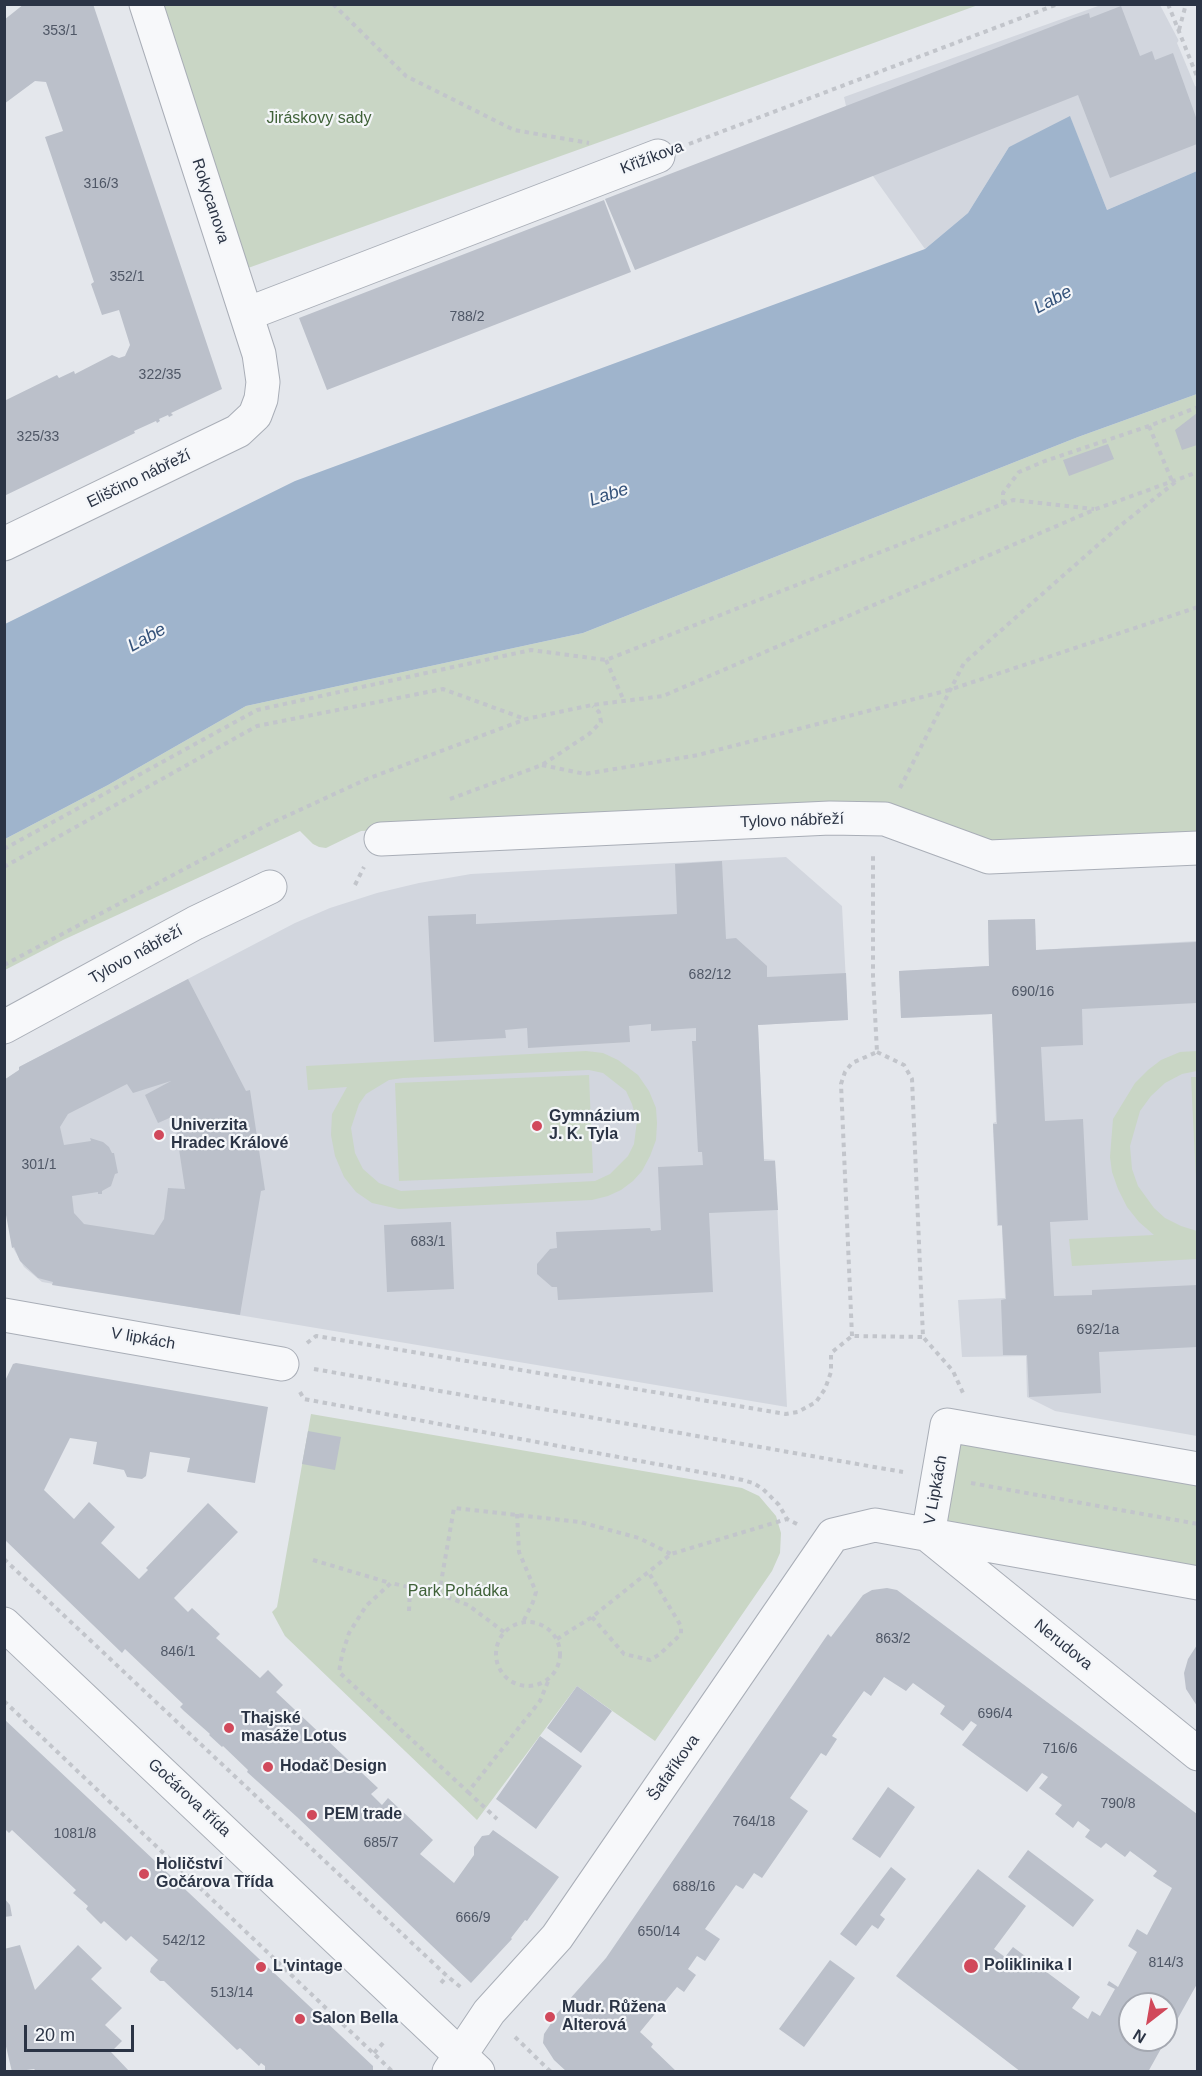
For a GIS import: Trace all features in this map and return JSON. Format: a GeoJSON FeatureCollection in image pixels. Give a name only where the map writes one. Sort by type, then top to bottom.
{"type":"FeatureCollection","features":[{"type":"Feature","properties":{"kind":"street","name":"Rokycanova"},"geometry":{"type":"LineString","coordinates":[[146,4],[259,354],[263,382],[261,399]]}},
{"type":"Feature","properties":{"kind":"street","name":"Křižíkova"},"geometry":{"type":"LineString","coordinates":[[247,314],[658,156]]}},
{"type":"Feature","properties":{"kind":"street","name":"Eliščino nábřeží"},"geometry":{"type":"LineString","coordinates":[[4,544],[238,431],[255,415],[261,399]]}},
{"type":"Feature","properties":{"kind":"street","name":"Tylovo nábřeží"},"geometry":{"type":"LineString","coordinates":[[381,839],[830,818],[885,819],[989,857],[1197,848]]}},
{"type":"Feature","properties":{"kind":"street","name":"Tylovo nábřeží"},"geometry":{"type":"LineString","coordinates":[[4,1027],[195,923],[270,887]]}},
{"type":"Feature","properties":{"kind":"street","name":"V lipkách"},"geometry":{"type":"LineString","coordinates":[[4,1315],[282,1364]]}},
{"type":"Feature","properties":{"kind":"street"},"geometry":{"type":"LineString","coordinates":[[967,1414],[1197,1469]]}},
{"type":"Feature","properties":{"kind":"street","name":"V Lipkách"},"geometry":{"type":"LineString","coordinates":[[967,1414],[947,1425],[928,1535],[1197,1583]]}},
{"type":"Feature","properties":{"kind":"street","name":"Šafaříkova"},"geometry":{"type":"LineString","coordinates":[[462,2066],[489,2012],[557,1937],[833,1536],[875,1525],[928,1535]]}},
{"type":"Feature","properties":{"kind":"street","name":"Nerudova"},"geometry":{"type":"LineString","coordinates":[[928,1535],[1197,1754]]}},
{"type":"Feature","properties":{"kind":"street","name":"Gočárova třída"},"geometry":{"type":"LineString","coordinates":[[4,1624],[462,2066]]}},
{"type":"Feature","properties":{"kind":"path"},"geometry":{"type":"LineString","coordinates":[[333,4],[406,76],[514,130],[592,144]]}},
{"type":"Feature","properties":{"kind":"path","name":"Křižíkova"},"geometry":{"type":"LineString","coordinates":[[658,156],[1058,4]]}},
{"type":"Feature","properties":{"kind":"path"},"geometry":{"type":"LineString","coordinates":[[1168,4],[1197,79]]}},
{"type":"Feature","properties":{"kind":"path"},"geometry":{"type":"LineString","coordinates":[[1179,31],[1186,4]]}},
{"type":"Feature","properties":{"kind":"path"},"geometry":{"type":"LineString","coordinates":[[1003,504],[1002,493],[1019,472],[1197,407]]}},
{"type":"Feature","properties":{"kind":"path"},"geometry":{"type":"LineString","coordinates":[[1149,426],[1172,481]]}},
{"type":"Feature","properties":{"kind":"path"},"geometry":{"type":"LineString","coordinates":[[4,965],[267,825],[368,779],[526,720],[592,705],[663,696],[1096,509],[1197,472]]}},
{"type":"Feature","properties":{"kind":"path"},"geometry":{"type":"LineString","coordinates":[[877,1052],[873,976],[872,857],[885,819],[949,690],[964,663],[1116,529],[1180,479]]}},
{"type":"Feature","properties":{"kind":"path"},"geometry":{"type":"LineString","coordinates":[[4,849],[257,710],[531,650],[606,660],[1013,500],[1096,509]]}},
{"type":"Feature","properties":{"kind":"path"},"geometry":{"type":"LineString","coordinates":[[542,765],[585,774],[698,755],[949,690],[1197,607]]}},
{"type":"Feature","properties":{"kind":"path"},"geometry":{"type":"LineString","coordinates":[[606,660],[624,701]]}},
{"type":"Feature","properties":{"kind":"path"},"geometry":{"type":"LineString","coordinates":[[4,867],[257,726],[443,689],[526,720]]}},
{"type":"Feature","properties":{"kind":"path"},"geometry":{"type":"LineString","coordinates":[[442,802],[542,765],[589,734],[601,723],[599,712],[592,705]]}},
{"type":"Feature","properties":{"kind":"path"},"geometry":{"type":"LineString","coordinates":[[852,1336],[841,1084],[845,1072],[852,1063],[877,1052],[904,1065],[912,1079],[923,1337],[953,1371],[967,1414]]}},
{"type":"Feature","properties":{"kind":"path"},"geometry":{"type":"LineString","coordinates":[[282,1364],[316,1336],[786,1414],[798,1412],[816,1402],[825,1389],[831,1372],[831,1353],[852,1336],[923,1337]]}},
{"type":"Feature","properties":{"kind":"path"},"geometry":{"type":"LineString","coordinates":[[282,1364],[904,1472]]}},
{"type":"Feature","properties":{"kind":"path"},"geometry":{"type":"LineString","coordinates":[[282,1364],[304,1399],[743,1480],[763,1489],[780,1505],[787,1520]]}},
{"type":"Feature","properties":{"kind":"path"},"geometry":{"type":"LineString","coordinates":[[970,1482],[1197,1524]]}},
{"type":"Feature","properties":{"kind":"path"},"geometry":{"type":"LineString","coordinates":[[439,1594],[454,1508],[580,1522],[639,1538],[671,1554]]}},
{"type":"Feature","properties":{"kind":"path"},"geometry":{"type":"LineString","coordinates":[[517,1514],[519,1552],[536,1592],[523,1622]]}},
{"type":"Feature","properties":{"kind":"path"},"geometry":{"type":"LineString","coordinates":[[557,1640],[592,1617],[671,1554],[787,1520],[799,1525]]}},
{"type":"Feature","properties":{"kind":"path"},"geometry":{"type":"LineString","coordinates":[[4,1559],[447,1976],[465,1990]]}},
{"type":"Feature","properties":{"kind":"path"},"geometry":{"type":"LineString","coordinates":[[313,1560],[390,1583],[439,1594],[468,1605],[504,1632]]}},
{"type":"Feature","properties":{"kind":"path"},"geometry":{"type":"LineString","coordinates":[[592,1617],[624,1654],[650,1660],[660,1654],[681,1634],[681,1626],[649,1573]]}},
{"type":"Feature","properties":{"kind":"path"},"geometry":{"type":"LineString","coordinates":[[390,1583],[366,1606],[350,1633],[339,1671],[497,1819]]}},
{"type":"Feature","properties":{"kind":"path"},"geometry":{"type":"LineString","coordinates":[[409,1611],[410,1587]]}},
{"type":"Feature","properties":{"kind":"path"},"geometry":{"type":"LineString","coordinates":[[468,1792],[540,1701],[560,1660],[561,1649],[557,1640],[552,1631],[543,1625],[523,1622],[513,1625],[504,1632],[496,1650],[496,1662],[508,1680],[518,1685],[529,1686],[549,1679]]}},
{"type":"Feature","properties":{"kind":"path"},"geometry":{"type":"LineString","coordinates":[[4,1701],[393,2072]]}},
{"type":"Feature","properties":{"kind":"path"},"geometry":{"type":"LineString","coordinates":[[441,1983],[447,1976]]}},
{"type":"Feature","properties":{"kind":"path"},"geometry":{"type":"LineString","coordinates":[[508,2030],[551,2072]]}},
{"type":"Feature","properties":{"kind":"path"},"geometry":{"type":"LineString","coordinates":[[374,2053],[384,2042]]}},
{"type":"Feature","properties":{"kind":"shaded area"},"geometry":{"type":"Polygon","coordinates":[[[1101,5],[1160,5],[1180,43],[1197,85],[1197,171],[1107,210],[1070,117],[1009,147],[968,213],[925,249],[873,176],[844,97],[1101,5]]]}},
{"type":"Feature","properties":{"kind":"shaded area","name":"Gymnázium J. K. Tyla"},"geometry":{"type":"Polygon","coordinates":[[[786,857],[842,906],[848,1020],[758,1025],[764,1159],[775,1160],[787,1407],[42,1282],[24,1267],[12,1246],[4,1080],[19,1070],[19,1067],[295,923],[330,908],[377,893],[471,874],[786,857]]]}},
{"type":"Feature","properties":{"kind":"shaded area"},"geometry":{"type":"Polygon","coordinates":[[[1035,919],[1036,950],[1197,941],[1197,1436],[1055,1411],[1027,1397],[1026,1356],[962,1357],[958,1300],[1005,1298],[1002,1226],[997,1226],[992,1014],[901,1018],[899,971],[989,966],[988,920],[1035,919]]]}},
{"type":"Feature","properties":{"kind":"green space","name":"Jiráskovy sady"},"geometry":{"type":"Polygon","coordinates":[[[158,5],[978,5],[248,268],[158,5]]]}},
{"type":"Feature","properties":{"kind":"green space"},"geometry":{"type":"Polygon","coordinates":[[[1197,394],[1197,838],[989,849],[873,803],[361,831],[326,848],[313,844],[300,831],[63,940],[5,970],[5,839],[108,785],[246,706],[583,633],[1078,437],[1197,394]]]}},
{"type":"Feature","properties":{"kind":"green space"},"geometry":{"type":"Polygon","coordinates":[[[586,1051],[603,1053],[618,1060],[638,1075],[649,1091],[656,1108],[656,1140],[642,1171],[621,1190],[608,1196],[592,1200],[399,1209],[372,1203],[356,1192],[344,1177],[335,1156],[331,1135],[332,1114],[347,1087],[308,1090],[306,1066],[586,1051]],[[589,1070],[389,1080],[366,1094],[359,1104],[351,1128],[355,1153],[363,1169],[379,1183],[401,1191],[595,1181],[610,1174],[628,1156],[634,1144],[637,1121],[626,1091],[603,1073],[589,1070]]]}},
{"type":"Feature","properties":{"kind":"green space"},"geometry":{"type":"Polygon","coordinates":[[[1197,1051],[1197,1071],[1182,1074],[1165,1083],[1140,1111],[1130,1146],[1132,1169],[1138,1186],[1154,1208],[1165,1218],[1197,1231],[1197,1259],[1072,1266],[1069,1239],[1154,1235],[1127,1207],[1118,1189],[1110,1157],[1113,1119],[1135,1083],[1148,1070],[1161,1060],[1180,1052],[1197,1051]]]}},
{"type":"Feature","properties":{"kind":"green space"},"geometry":{"type":"Polygon","coordinates":[[[589,1075],[593,1173],[399,1181],[395,1083],[589,1075]]]}},
{"type":"Feature","properties":{"kind":"green space"},"geometry":{"type":"Polygon","coordinates":[[[1191,1077],[1197,1077],[1197,1201],[1191,1077]]]}},
{"type":"Feature","properties":{"kind":"green space","name":"Park Pohádka"},"geometry":{"type":"Polygon","coordinates":[[[311,1414],[742,1488],[759,1496],[776,1516],[781,1533],[780,1553],[772,1571],[655,1741],[577,1686],[477,1820],[285,1636],[272,1612],[277,1607],[311,1414]]]}},
{"type":"Feature","properties":{"kind":"green space"},"geometry":{"type":"Polygon","coordinates":[[[959,1441],[1197,1484],[1197,1570],[941,1526],[959,1441]]]}},
{"type":"Feature","properties":{"kind":"water","name":"Labe"},"geometry":{"type":"Polygon","coordinates":[[[1070,116],[1107,210],[1197,171],[1197,394],[1078,437],[583,633],[246,706],[108,785],[5,839],[5,624],[295,481],[925,249],[968,213],[1009,147],[1070,116]]]}},
{"type":"Feature","properties":{"kind":"pier"},"geometry":{"type":"Polygon","coordinates":[[[1198,36],[1198,88],[1195,86],[1177,43],[1179,40],[1198,36]]]}},
{"type":"Feature","properties":{"kind":"building"},"geometry":{"type":"Polygon","coordinates":[[[24,4],[93,4],[222,389],[171,413],[173,415],[169,417],[168,415],[159,419],[157,423],[156,421],[134,431],[135,433],[4,496],[4,401],[57,375],[59,378],[74,371],[75,374],[112,355],[119,358],[125,356],[130,345],[119,310],[102,315],[91,284],[94,282],[45,137],[63,131],[46,82],[35,81],[4,104],[4,20],[24,4]]]}},
{"type":"Feature","properties":{"kind":"building"},"geometry":{"type":"Polygon","coordinates":[[[1121,6],[1140,56],[1152,51],[1155,60],[1173,53],[1197,120],[1197,144],[1110,178],[1078,95],[635,270],[605,199],[1074,18],[1089,13],[1090,18],[1121,6]]]}},
{"type":"Feature","properties":{"kind":"building"},"geometry":{"type":"Polygon","coordinates":[[[604,200],[631,272],[327,390],[299,318],[604,200]]]}},
{"type":"Feature","properties":{"kind":"building"},"geometry":{"type":"Polygon","coordinates":[[[1197,413],[1197,445],[1182,450],[1175,430],[1197,413]]]}},
{"type":"Feature","properties":{"kind":"building"},"geometry":{"type":"Polygon","coordinates":[[[1108,444],[1114,459],[1069,476],[1063,460],[1108,444]]]}},
{"type":"Feature","properties":{"kind":"building"},"geometry":{"type":"Polygon","coordinates":[[[722,861],[726,939],[736,938],[767,966],[767,977],[846,973],[848,1020],[758,1025],[764,1161],[775,1161],[778,1210],[709,1213],[713,1292],[558,1300],[557,1287],[552,1287],[537,1274],[537,1264],[550,1249],[557,1248],[556,1232],[650,1228],[651,1231],[661,1230],[658,1167],[703,1165],[702,1152],[698,1152],[692,1041],[696,1041],[696,1028],[651,1031],[651,1024],[629,1026],[630,1042],[528,1048],[527,1028],[505,1030],[506,1038],[434,1042],[428,916],[476,914],[476,924],[677,914],[675,864],[722,861]]]}},
{"type":"Feature","properties":{"kind":"building"},"geometry":{"type":"Polygon","coordinates":[[[1035,919],[1036,950],[1197,942],[1197,1003],[1082,1009],[1083,1045],[1041,1047],[1045,1121],[1083,1119],[1088,1220],[1050,1222],[1054,1296],[1092,1295],[1092,1290],[1197,1285],[1197,1347],[1099,1352],[1101,1393],[1029,1397],[1027,1355],[1003,1355],[1001,1300],[1006,1299],[1002,1225],[998,1225],[993,1124],[997,1124],[992,1014],[901,1018],[899,971],[989,966],[988,920],[1035,919]]]}},
{"type":"Feature","properties":{"kind":"building","name":"Univerzita Hradec Králové"},"geometry":{"type":"Polygon","coordinates":[[[188,979],[246,1091],[250,1090],[265,1190],[261,1191],[240,1315],[52,1285],[53,1282],[38,1278],[20,1261],[14,1247],[12,1248],[4,1204],[4,1080],[19,1070],[19,1067],[188,979]],[[171,1081],[133,1093],[127,1084],[68,1114],[60,1127],[64,1145],[91,1141],[90,1138],[103,1142],[114,1153],[118,1173],[115,1174],[111,1186],[102,1191],[102,1194],[98,1192],[72,1196],[74,1213],[84,1224],[154,1235],[164,1219],[168,1188],[185,1189],[174,1116],[158,1123],[145,1095],[171,1081]]]}},
{"type":"Feature","properties":{"kind":"building"},"geometry":{"type":"Polygon","coordinates":[[[451,1222],[454,1289],[387,1292],[384,1225],[451,1222]]]}},
{"type":"Feature","properties":{"kind":"building"},"geometry":{"type":"Polygon","coordinates":[[[13,1364],[268,1407],[255,1483],[187,1472],[190,1458],[150,1452],[146,1476],[142,1479],[127,1477],[124,1470],[93,1464],[97,1442],[70,1438],[44,1490],[74,1519],[89,1502],[115,1527],[101,1543],[139,1579],[148,1570],[146,1568],[208,1503],[238,1532],[174,1598],[188,1612],[192,1608],[220,1634],[216,1638],[260,1678],[268,1670],[283,1685],[276,1692],[378,1788],[371,1794],[382,1805],[388,1798],[433,1840],[420,1854],[454,1883],[474,1855],[474,1847],[482,1836],[489,1835],[493,1830],[559,1877],[527,1921],[525,1920],[512,1939],[471,1983],[184,1711],[180,1707],[183,1704],[125,1649],[122,1653],[5,1540],[5,1381],[13,1364]]]}},
{"type":"Feature","properties":{"kind":"building"},"geometry":{"type":"Polygon","coordinates":[[[308,1431],[341,1437],[335,1470],[302,1464],[308,1431]]]}},
{"type":"Feature","properties":{"kind":"building"},"geometry":{"type":"Polygon","coordinates":[[[887,1588],[897,1590],[1197,1814],[1197,1984],[1178,2018],[1178,1992],[1118,1992],[1118,2052],[1159,2052],[1148,2072],[1021,2072],[896,1976],[978,1869],[1026,1906],[994,1949],[1005,1957],[1013,1947],[1080,1997],[1072,2008],[1088,2019],[1092,2011],[1100,2016],[1115,1989],[1107,1985],[1109,1981],[1118,1987],[1137,1952],[1128,1946],[1137,1929],[1147,1935],[1172,1888],[1153,1876],[1157,1871],[1130,1851],[1125,1857],[1106,1843],[1101,1848],[1085,1837],[1090,1830],[1078,1821],[1073,1828],[1055,1814],[1062,1805],[1039,1788],[1048,1777],[1042,1773],[1027,1792],[962,1745],[977,1725],[971,1721],[963,1731],[940,1714],[945,1706],[913,1683],[906,1691],[884,1677],[871,1696],[864,1691],[832,1736],[837,1739],[826,1756],[821,1753],[790,1798],[808,1811],[762,1878],[754,1873],[743,1889],[736,1885],[705,1929],[720,1939],[705,1961],[697,1956],[688,1969],[696,1975],[684,1992],[677,1987],[640,2032],[653,2044],[651,2047],[677,2072],[567,2072],[554,2060],[543,2043],[544,2034],[553,2018],[606,1958],[828,1634],[831,1637],[863,1595],[872,1590],[887,1588]]]}},
{"type":"Feature","properties":{"kind":"building"},"geometry":{"type":"Polygon","coordinates":[[[1197,1645],[1197,1706],[1186,1689],[1184,1673],[1188,1659],[1197,1645]]]}},
{"type":"Feature","properties":{"kind":"building"},"geometry":{"type":"Polygon","coordinates":[[[577,1686],[612,1711],[581,1753],[547,1728],[577,1686]]]}},
{"type":"Feature","properties":{"kind":"building"},"geometry":{"type":"Polygon","coordinates":[[[4,1719],[373,2066],[373,2072],[265,2072],[265,2066],[261,2063],[259,2066],[240,2048],[237,2050],[164,1981],[160,1981],[150,1972],[158,1960],[131,1936],[126,1941],[104,1921],[101,1924],[86,1909],[88,1906],[73,1893],[76,1890],[12,1830],[9,1833],[4,1828],[4,1719]]]}},
{"type":"Feature","properties":{"kind":"building"},"geometry":{"type":"Polygon","coordinates":[[[540,1736],[582,1766],[536,1829],[496,1799],[540,1736]]]}},
{"type":"Feature","properties":{"kind":"building"},"geometry":{"type":"Polygon","coordinates":[[[888,1787],[915,1807],[880,1858],[852,1839],[888,1787]]]}},
{"type":"Feature","properties":{"kind":"building"},"geometry":{"type":"Polygon","coordinates":[[[1028,1850],[1094,1900],[1073,1927],[1008,1877],[1028,1850]]]}},
{"type":"Feature","properties":{"kind":"building"},"geometry":{"type":"Polygon","coordinates":[[[891,1867],[906,1879],[880,1915],[885,1919],[878,1929],[872,1925],[856,1946],[840,1934],[891,1867]]]}},
{"type":"Feature","properties":{"kind":"building"},"geometry":{"type":"Polygon","coordinates":[[[4,1898],[10,1905],[12,1916],[4,1917],[4,1898]]]}},
{"type":"Feature","properties":{"kind":"building"},"geometry":{"type":"Polygon","coordinates":[[[20,1945],[35,1990],[78,1945],[102,1968],[91,1979],[122,2008],[105,2025],[122,2041],[111,2052],[130,2072],[37,2072],[34,2069],[12,2072],[4,2038],[4,1949],[20,1945]]]}},
{"type":"Feature","properties":{"kind":"building"},"geometry":{"type":"Polygon","coordinates":[[[830,1960],[855,1978],[804,2047],[779,2029],[830,1960]]]}},
{"type":"Feature","properties":{"kind":"place","name":"Gymnázium J. K. Tyla"},"geometry":{"type":"Point","coordinates":[537,1126]}},
{"type":"Feature","properties":{"kind":"place","name":"Univerzita Hradec Králové"},"geometry":{"type":"Point","coordinates":[159,1135]}},
{"type":"Feature","properties":{"kind":"place","name":"Thajské masáže Lotus"},"geometry":{"type":"Point","coordinates":[229,1728]}},
{"type":"Feature","properties":{"kind":"place","name":"Hodač Design"},"geometry":{"type":"Point","coordinates":[268,1767]}},
{"type":"Feature","properties":{"kind":"place","name":"PEM trade"},"geometry":{"type":"Point","coordinates":[312,1815]}},
{"type":"Feature","properties":{"kind":"place","name":"Holičství Gočárova Třída"},"geometry":{"type":"Point","coordinates":[144,1874]}},
{"type":"Feature","properties":{"kind":"place","name":"Poliklinika I"},"geometry":{"type":"Point","coordinates":[971,1966]}},
{"type":"Feature","properties":{"kind":"place","name":"L'vintage"},"geometry":{"type":"Point","coordinates":[261,1967]}},
{"type":"Feature","properties":{"kind":"place","name":"Mudr. Růžena Alterová"},"geometry":{"type":"Point","coordinates":[550,2017]}},
{"type":"Feature","properties":{"kind":"place","name":"Salon Bella"},"geometry":{"type":"Point","coordinates":[300,2019]}}]}
